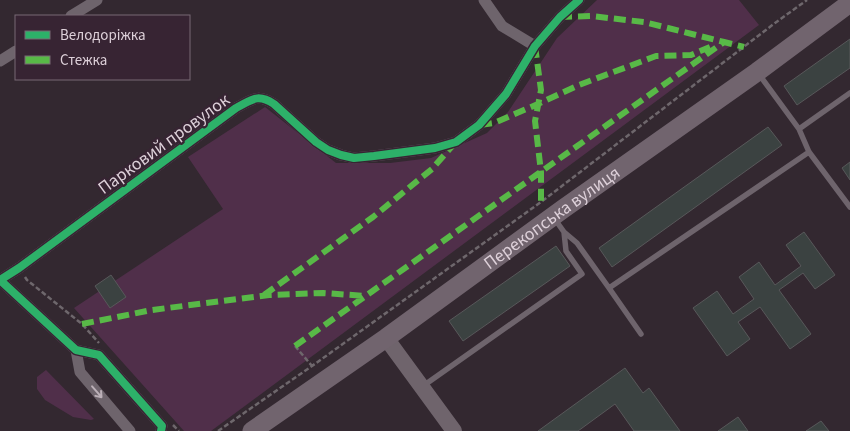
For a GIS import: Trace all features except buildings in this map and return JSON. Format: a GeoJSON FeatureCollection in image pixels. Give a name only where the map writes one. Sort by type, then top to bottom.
{"type":"FeatureCollection","features":[{"type":"Feature","properties":{"kind":"main road","name":"Перекопська вулиця"},"geometry":{"type":"LineString","coordinates":[[252,431],[386,338],[552,216],[757,72],[850,3]]}},
{"type":"Feature","properties":{"kind":"main road"},"geometry":{"type":"LineString","coordinates":[[386,338],[454,431]]}},
{"type":"Feature","properties":{"kind":"street"},"geometry":{"type":"LineString","coordinates":[[73,15],[97,0]]}},
{"type":"Feature","properties":{"kind":"street"},"geometry":{"type":"LineString","coordinates":[[484,0],[502,26],[535,46]]}},
{"type":"Feature","properties":{"kind":"street","name":"Парковий провулок"},"geometry":{"type":"LineString","coordinates":[[0,280],[236,108],[260,97],[274,104],[316,142],[328,150],[354,158],[435,148],[456,142],[479,125],[506,94],[535,46],[560,17],[579,0]]}},
{"type":"Feature","properties":{"kind":"street"},"geometry":{"type":"LineString","coordinates":[[0,61],[15,52]]}},
{"type":"Feature","properties":{"kind":"street"},"geometry":{"type":"LineString","coordinates":[[0,280],[76,350],[99,355],[162,426],[161,431]]}},
{"type":"Feature","properties":{"kind":"street"},"geometry":{"type":"LineString","coordinates":[[76,350],[80,372],[130,431]]}},
{"type":"Feature","properties":{"kind":"lane"},"geometry":{"type":"LineString","coordinates":[[757,72],[799,129],[809,152],[850,207]]}},
{"type":"Feature","properties":{"kind":"lane"},"geometry":{"type":"LineString","coordinates":[[799,129],[850,92]]}},
{"type":"Feature","properties":{"kind":"lane"},"geometry":{"type":"LineString","coordinates":[[609,288],[809,152]]}},
{"type":"Feature","properties":{"kind":"lane"},"geometry":{"type":"LineString","coordinates":[[552,216],[564,232],[577,243],[641,334]]}},
{"type":"Feature","properties":{"kind":"lane"},"geometry":{"type":"LineString","coordinates":[[422,386],[582,274],[566,251],[564,232]]}},
{"type":"Feature","properties":{"kind":"path"},"geometry":{"type":"LineString","coordinates":[[218,431],[541,202],[807,0]]}},
{"type":"Feature","properties":{"kind":"path"},"geometry":{"type":"LineString","coordinates":[[19,268],[27,280],[82,324]]}},
{"type":"Feature","properties":{"kind":"path"},"geometry":{"type":"LineString","coordinates":[[295,346],[312,366]]}},
{"type":"Feature","properties":{"kind":"shaded area"},"geometry":{"type":"Polygon","coordinates":[[[597,0],[739,0],[759,25],[211,431],[184,431],[74,308],[223,209],[188,157],[265,107],[336,163],[390,163],[431,158],[487,133],[508,112],[557,38],[597,0]]]}},
{"type":"Feature","properties":{"kind":"shaded area"},"geometry":{"type":"Polygon","coordinates":[[[46,370],[94,419],[73,417],[45,400],[37,389],[37,377],[46,370]]]}},
{"type":"Feature","properties":{"kind":"marked path"},"geometry":{"type":"LineString","coordinates":[[560,17],[591,16],[644,22],[724,42]]}},
{"type":"Feature","properties":{"kind":"marked path"},"geometry":{"type":"LineString","coordinates":[[295,346],[724,42],[744,47]]}},
{"type":"Feature","properties":{"kind":"marked path"},"geometry":{"type":"LineString","coordinates":[[535,46],[541,90],[535,121],[541,172],[541,202]]}},
{"type":"Feature","properties":{"kind":"marked path"},"geometry":{"type":"LineString","coordinates":[[480,125],[494,123],[579,85],[656,56],[691,55],[710,47]]}},
{"type":"Feature","properties":{"kind":"marked path"},"geometry":{"type":"LineString","coordinates":[[264,295],[373,217],[432,169],[455,143]]}},
{"type":"Feature","properties":{"kind":"marked path"},"geometry":{"type":"LineString","coordinates":[[82,324],[152,310],[269,295],[323,293],[366,296]]}},
{"type":"Feature","properties":{"kind":"cycle path"},"geometry":{"type":"LineString","coordinates":[[0,280],[236,108],[251,100],[259,98],[274,104],[316,142],[328,150],[354,158],[435,148],[456,142],[479,125],[506,94],[535,46],[560,17],[579,0]]}},
{"type":"Feature","properties":{"kind":"cycle path"},"geometry":{"type":"LineString","coordinates":[[0,280],[76,350],[99,355],[162,426],[161,431]]}}]}
